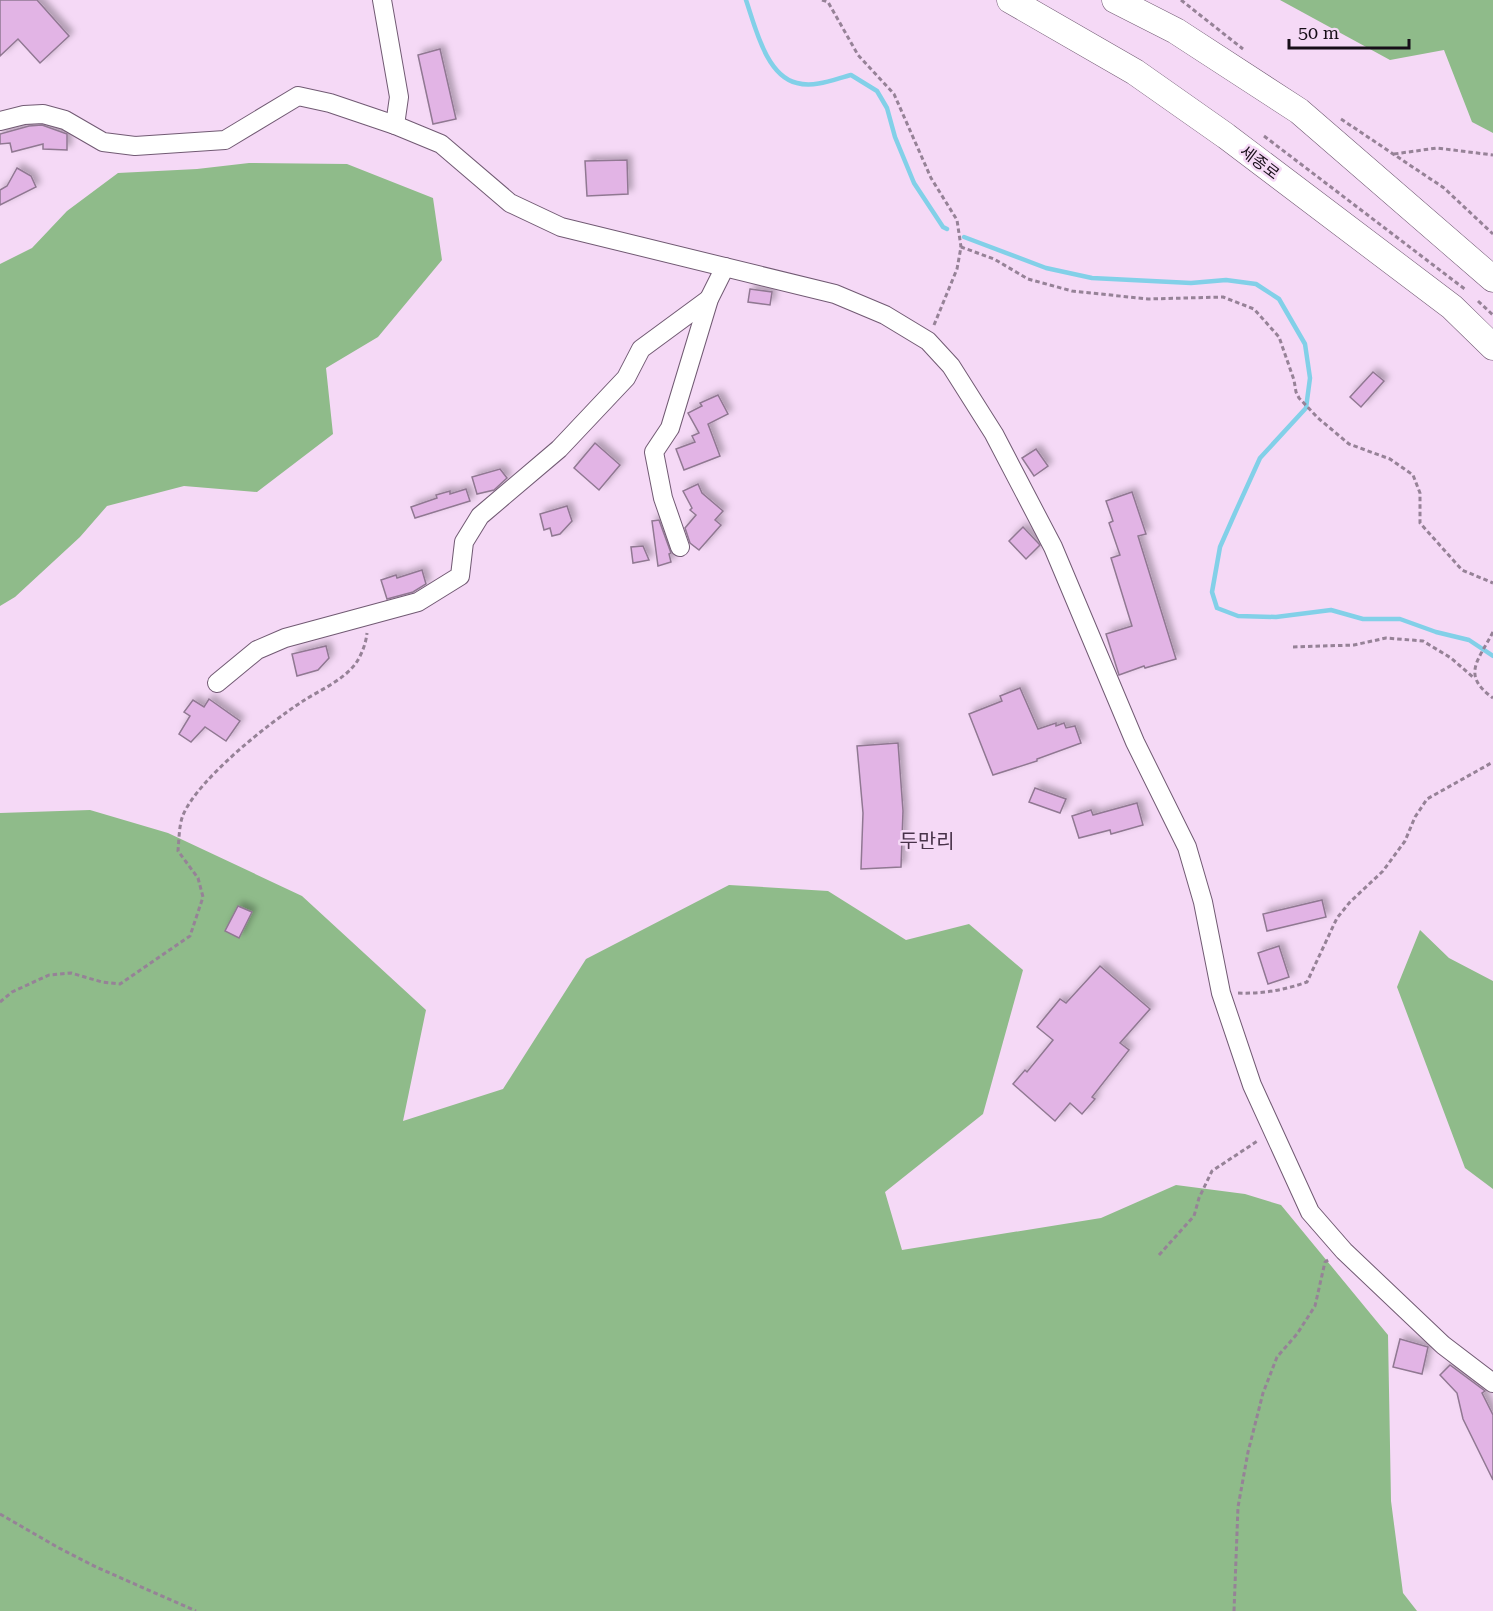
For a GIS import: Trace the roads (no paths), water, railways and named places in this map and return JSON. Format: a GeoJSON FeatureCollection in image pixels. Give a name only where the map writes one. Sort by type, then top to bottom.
{"type":"FeatureCollection","features":[{"type":"Feature","properties":{"kind":"highway","name":"세종로"},"geometry":{"type":"LineString","coordinates":[[1002,0],[1021,6],[1135,72],[1226,136],[1452,307],[1493,347]]}},
{"type":"Feature","properties":{"kind":"highway"},"geometry":{"type":"LineString","coordinates":[[1115,0],[1176,31]]}},
{"type":"Feature","properties":{"kind":"highway"},"geometry":{"type":"LineString","coordinates":[[1134,0],[1176,31],[1299,111],[1493,279]]}},
{"type":"Feature","properties":{"kind":"street"},"geometry":{"type":"LineString","coordinates":[[382,0],[399,97],[395,125]]}},
{"type":"Feature","properties":{"kind":"street"},"geometry":{"type":"LineString","coordinates":[[0,121],[24,115],[43,114],[65,120],[103,142],[135,146],[225,140],[298,96],[330,103],[395,125],[441,144],[510,203],[563,228],[835,294],[885,315],[928,341],[951,366],[994,434],[1053,547],[1135,742],[1187,847],[1203,902],[1221,993],[1252,1085],[1310,1212],[1344,1251],[1443,1345],[1493,1383]]}},
{"type":"Feature","properties":{"kind":"street"},"geometry":{"type":"LineString","coordinates":[[680,547],[663,498],[654,452],[670,428],[709,300],[726,267]]}},
{"type":"Feature","properties":{"kind":"street"},"geometry":{"type":"LineString","coordinates":[[217,682],[257,650],[285,638],[418,602],[460,576],[464,542],[480,516],[559,449],[626,378],[641,349],[709,300]]}},
{"type":"Feature","properties":{"kind":"waterway"},"geometry":{"type":"LineString","coordinates":[[746,0],[763,49],[777,71],[786,78],[797,83],[811,84],[851,75],[877,91],[887,108],[895,137],[914,183],[943,227],[947,229]]}},
{"type":"Feature","properties":{"kind":"waterway"},"geometry":{"type":"LineString","coordinates":[[964,237],[1046,268],[1092,278],[1191,283],[1226,280],[1256,284],[1279,299],[1305,344],[1310,378],[1306,408],[1260,458],[1235,513],[1220,547],[1212,592],[1217,608],[1238,616],[1276,617],[1331,610],[1363,619],[1400,619],[1436,632],[1469,640],[1493,656]]}},
{"type":"Feature","properties":{"kind":"district","name":"두만리"},"geometry":{"type":"Point","coordinates":[927,841]}}]}
